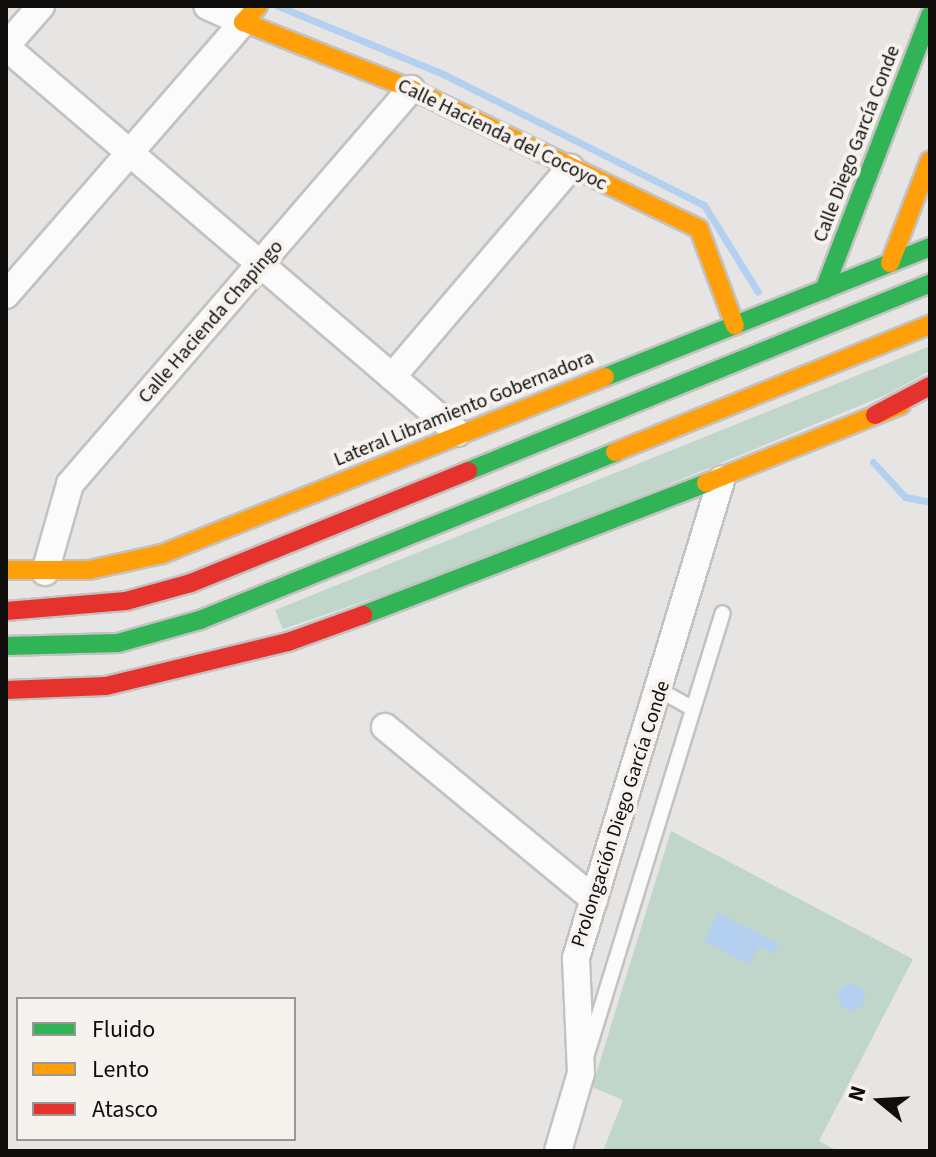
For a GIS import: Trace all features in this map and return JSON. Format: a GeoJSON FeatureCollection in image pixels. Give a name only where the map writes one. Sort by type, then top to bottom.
{"type":"FeatureCollection","features":[{"type":"Feature","properties":{"kind":"main road","name":"Calle Hacienda del Cocoyoc"},"geometry":{"type":"LineString","coordinates":[[252,12],[699,229],[735,326]]}},
{"type":"Feature","properties":{"kind":"main road","name":"Calle Diego García Conde"},"geometry":{"type":"LineString","coordinates":[[824,290],[930,15]]}},
{"type":"Feature","properties":{"kind":"main road"},"geometry":{"type":"LineString","coordinates":[[890,263],[930,160]]}},
{"type":"Feature","properties":{"kind":"main road","name":"Lateral Libramiento Gobernadora"},"geometry":{"type":"LineString","coordinates":[[6,570],[45,572],[162,554],[458,433],[930,247]]}},
{"type":"Feature","properties":{"kind":"main road"},"geometry":{"type":"LineString","coordinates":[[6,611],[126,601],[191,583],[930,283]]}},
{"type":"Feature","properties":{"kind":"main road"},"geometry":{"type":"LineString","coordinates":[[6,646],[118,643],[200,620],[930,325]]}},
{"type":"Feature","properties":{"kind":"main road"},"geometry":{"type":"LineString","coordinates":[[875,415],[930,386]]}},
{"type":"Feature","properties":{"kind":"main road"},"geometry":{"type":"LineString","coordinates":[[6,690],[106,686],[232,658],[493,569],[930,395]]}},
{"type":"Feature","properties":{"kind":"street"},"geometry":{"type":"LineString","coordinates":[[41,6],[6,47],[458,433]]}},
{"type":"Feature","properties":{"kind":"street","name":"Calle Hacienda del Cocoyoc"},"geometry":{"type":"LineString","coordinates":[[207,6],[252,12]]}},
{"type":"Feature","properties":{"kind":"street"},"geometry":{"type":"LineString","coordinates":[[6,295],[252,12]]}},
{"type":"Feature","properties":{"kind":"street","name":"Calle Hacienda Chapingo"},"geometry":{"type":"LineString","coordinates":[[45,572],[70,484],[411,89]]}},
{"type":"Feature","properties":{"kind":"street"},"geometry":{"type":"LineString","coordinates":[[392,377],[570,168]]}},
{"type":"Feature","properties":{"kind":"street","name":"Prolongación Diego García Conde"},"geometry":{"type":"LineString","coordinates":[[558,1151],[581,1073],[576,958],[661,691],[721,480]]}},
{"type":"Feature","properties":{"kind":"street"},"geometry":{"type":"LineString","coordinates":[[385,727],[594,899]]}},
{"type":"Feature","properties":{"kind":"lane"},"geometry":{"type":"LineString","coordinates":[[581,1073],[723,613]]}},
{"type":"Feature","properties":{"kind":"lane"},"geometry":{"type":"LineString","coordinates":[[661,691],[692,708]]}},
{"type":"Feature","properties":{"kind":"green space"},"geometry":{"type":"Polygon","coordinates":[[[930,346],[930,371],[888,394],[488,559],[283,629],[275,610],[930,346]]]}},
{"type":"Feature","properties":{"kind":"green space"},"geometry":{"type":"Polygon","coordinates":[[[671,831],[913,959],[819,1141],[838,1151],[603,1151],[623,1100],[592,1087],[671,831]]]}},
{"type":"Feature","properties":{"kind":"water"},"geometry":{"type":"Polygon","coordinates":[[[718,913],[779,944],[774,954],[759,946],[749,964],[704,941],[718,913]]]}},
{"type":"Feature","properties":{"kind":"water"},"geometry":{"type":"Polygon","coordinates":[[[852,984],[861,988],[865,997],[861,1006],[852,1010],[843,1006],[839,997],[843,988],[852,984]]]}},
{"type":"Feature","properties":{"kind":"waterway"},"geometry":{"type":"LineString","coordinates":[[278,6],[443,74],[704,205],[758,292]]}},
{"type":"Feature","properties":{"kind":"waterway"},"geometry":{"type":"LineString","coordinates":[[873,462],[905,497],[930,502]]}},
{"type":"Feature","properties":{"kind":"traffic: fast"},"geometry":{"type":"LineString","coordinates":[[824,290],[930,15]]}},
{"type":"Feature","properties":{"kind":"traffic: fast"},"geometry":{"type":"LineString","coordinates":[[605,377],[930,247]]}},
{"type":"Feature","properties":{"kind":"traffic: fast"},"geometry":{"type":"LineString","coordinates":[[468,471],[930,283]]}},
{"type":"Feature","properties":{"kind":"traffic: fast"},"geometry":{"type":"LineString","coordinates":[[6,646],[118,643],[200,620],[615,452]]}},
{"type":"Feature","properties":{"kind":"traffic: fast"},"geometry":{"type":"LineString","coordinates":[[363,615],[706,483]]}},
{"type":"Feature","properties":{"kind":"traffic: slow"},"geometry":{"type":"LineString","coordinates":[[258,6],[243,22],[411,89],[699,229],[735,326]]}},
{"type":"Feature","properties":{"kind":"traffic: slow"},"geometry":{"type":"LineString","coordinates":[[890,263],[930,160]]}},
{"type":"Feature","properties":{"kind":"traffic: slow"},"geometry":{"type":"LineString","coordinates":[[615,452],[930,325]]}},
{"type":"Feature","properties":{"kind":"traffic: slow"},"geometry":{"type":"LineString","coordinates":[[6,570],[89,570],[162,554],[605,377]]}},
{"type":"Feature","properties":{"kind":"traffic: slow"},"geometry":{"type":"LineString","coordinates":[[706,483],[901,405]]}},
{"type":"Feature","properties":{"kind":"traffic: jam"},"geometry":{"type":"LineString","coordinates":[[875,415],[930,386]]}},
{"type":"Feature","properties":{"kind":"traffic: jam"},"geometry":{"type":"LineString","coordinates":[[6,611],[126,601],[191,583],[468,471]]}},
{"type":"Feature","properties":{"kind":"traffic: jam"},"geometry":{"type":"LineString","coordinates":[[6,690],[106,686],[288,642],[363,615]]}}]}
